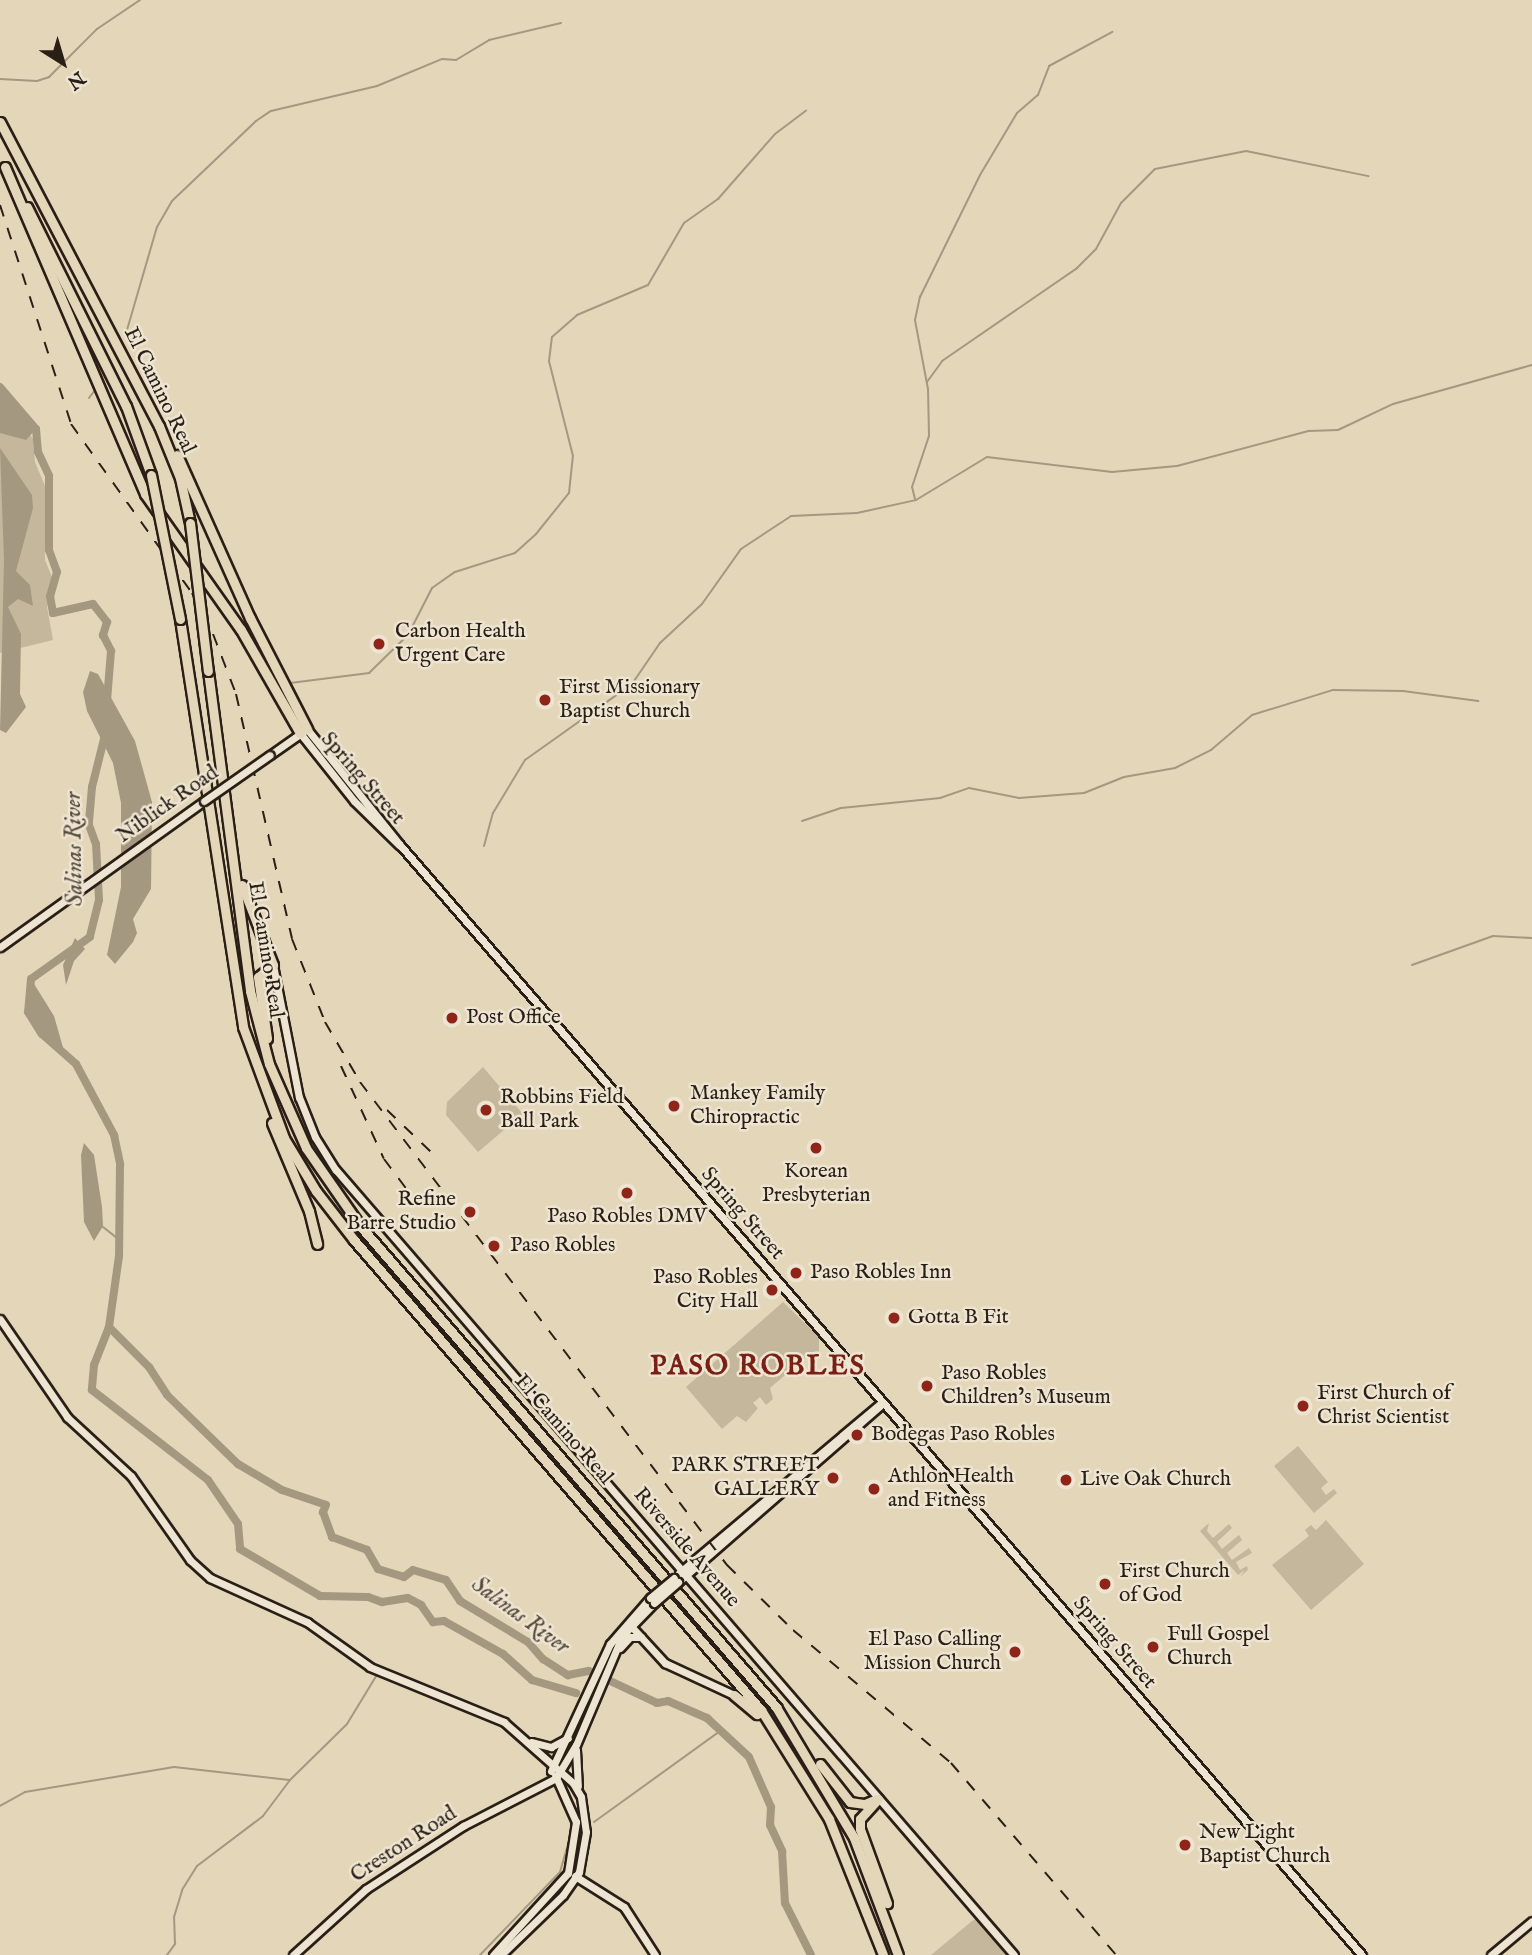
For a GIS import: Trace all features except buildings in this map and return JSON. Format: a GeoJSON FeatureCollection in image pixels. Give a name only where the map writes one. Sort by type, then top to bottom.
{"type":"FeatureCollection","features":[{"type":"Feature","properties":{"kind":"highway","name":"El Camino Real"},"geometry":{"type":"LineString","coordinates":[[0,122],[142,393],[175,464],[190,523],[250,991],[269,1064],[306,1148],[361,1227],[679,1590],[776,1707],[843,1817],[900,1955]]}},
{"type":"Feature","properties":{"kind":"highway","name":"El Camino Real"},"geometry":{"type":"LineString","coordinates":[[3,163],[88,323],[126,406],[151,475],[180,620],[238,999],[262,1087],[285,1138],[332,1212],[734,1677],[798,1764],[849,1861],[883,1955]]}},
{"type":"Feature","properties":{"kind":"highway"},"geometry":{"type":"LineString","coordinates":[[3,163],[140,484],[241,630],[303,731]]}},
{"type":"Feature","properties":{"kind":"highway"},"geometry":{"type":"LineString","coordinates":[[142,393],[164,424],[303,731]]}},
{"type":"Feature","properties":{"kind":"highway"},"geometry":{"type":"LineString","coordinates":[[226,805],[245,900],[273,965],[258,977],[269,1064]]}},
{"type":"Feature","properties":{"kind":"highway"},"geometry":{"type":"LineString","coordinates":[[262,1087],[317,1244]]}},
{"type":"Feature","properties":{"kind":"highway"},"geometry":{"type":"LineString","coordinates":[[734,1695],[751,1707],[798,1764]]}},
{"type":"Feature","properties":{"kind":"highway"},"geometry":{"type":"LineString","coordinates":[[776,1707],[846,1799],[860,1804],[878,1799]]}},
{"type":"Feature","properties":{"kind":"highway"},"geometry":{"type":"LineString","coordinates":[[878,1799],[860,1819],[860,1829],[900,1955]]}},
{"type":"Feature","properties":{"kind":"main road","name":"Niblick Road"},"geometry":{"type":"LineString","coordinates":[[0,947],[303,731]]}},
{"type":"Feature","properties":{"kind":"main road","name":"Spring Street"},"geometry":{"type":"LineString","coordinates":[[303,731],[1362,1955]]}},
{"type":"Feature","properties":{"kind":"main road","name":"Niblick Road"},"geometry":{"type":"LineString","coordinates":[[0,941],[50,909]]}},
{"type":"Feature","properties":{"kind":"main road","name":"Riverside Avenue"},"geometry":{"type":"LineString","coordinates":[[273,965],[299,1097],[315,1138],[335,1170],[1014,1955]]}},
{"type":"Feature","properties":{"kind":"main road"},"geometry":{"type":"LineString","coordinates":[[0,1320],[67,1417],[131,1476],[190,1560],[210,1578],[307,1622],[370,1667],[485,1712],[528,1741],[581,1797]]}},
{"type":"Feature","properties":{"kind":"main road"},"geometry":{"type":"LineString","coordinates":[[493,1955],[568,1873],[576,1822],[570,1800],[556,1772],[569,1738],[615,1647],[630,1625],[652,1601],[882,1402]]}},
{"type":"Feature","properties":{"kind":"main road"},"geometry":{"type":"LineString","coordinates":[[556,1772],[577,1743],[615,1647],[652,1601]]}},
{"type":"Feature","properties":{"kind":"main road"},"geometry":{"type":"LineString","coordinates":[[630,1625],[665,1663],[734,1695]]}},
{"type":"Feature","properties":{"kind":"main road"},"geometry":{"type":"LineString","coordinates":[[615,1647],[627,1639],[641,1637]]}},
{"type":"Feature","properties":{"kind":"main road"},"geometry":{"type":"LineString","coordinates":[[528,1741],[551,1747],[569,1738]]}},
{"type":"Feature","properties":{"kind":"main road"},"geometry":{"type":"LineString","coordinates":[[501,1955],[576,1877],[585,1845],[577,1743]]}},
{"type":"Feature","properties":{"kind":"main road","name":"Creston Road"},"geometry":{"type":"LineString","coordinates":[[293,1955],[366,1889],[463,1826],[526,1797],[556,1772]]}},
{"type":"Feature","properties":{"kind":"main road"},"geometry":{"type":"LineString","coordinates":[[568,1873],[624,1907],[655,1955]]}},
{"type":"Feature","properties":{"kind":"main road"},"geometry":{"type":"LineString","coordinates":[[1491,1955],[1532,1921]]}},
{"type":"Feature","properties":{"kind":"shaded area"},"geometry":{"type":"Polygon","coordinates":[[[0,387],[33,439],[35,462],[45,486],[45,560],[54,582],[47,607],[53,640],[0,653],[0,387]]]}},
{"type":"Feature","properties":{"kind":"shaded area"},"geometry":{"type":"Polygon","coordinates":[[[0,387],[36,429],[26,440],[0,433],[0,387]]]}},
{"type":"Feature","properties":{"kind":"shaded area"},"geometry":{"type":"Polygon","coordinates":[[[0,448],[32,495],[33,508],[16,571],[30,585],[33,606],[18,599],[8,607],[21,634],[20,694],[26,707],[6,733],[0,730],[4,560],[0,448]]]}},
{"type":"Feature","properties":{"kind":"shaded area"},"geometry":{"type":"Polygon","coordinates":[[[90,671],[98,674],[135,741],[152,802],[151,889],[133,919],[137,933],[133,942],[115,964],[107,955],[121,887],[121,803],[113,763],[87,711],[83,692],[90,671]]]}},
{"type":"Feature","properties":{"kind":"shaded area"},"geometry":{"type":"Polygon","coordinates":[[[75,938],[85,949],[74,961],[66,985],[63,965],[75,938]]]}},
{"type":"Feature","properties":{"kind":"shaded area"},"geometry":{"type":"Polygon","coordinates":[[[31,979],[54,1016],[64,1051],[33,1021],[28,1012],[31,979]]]}},
{"type":"Feature","properties":{"kind":"shaded area"},"geometry":{"type":"Polygon","coordinates":[[[483,1067],[523,1114],[478,1152],[446,1115],[447,1102],[483,1067]]]}},
{"type":"Feature","properties":{"kind":"shaded area"},"geometry":{"type":"Polygon","coordinates":[[[84,1143],[94,1155],[102,1207],[103,1226],[94,1241],[84,1222],[81,1155],[84,1143]]]}},
{"type":"Feature","properties":{"kind":"shaded area"},"geometry":{"type":"Polygon","coordinates":[[[783,1302],[819,1337],[819,1356],[811,1353],[770,1388],[773,1399],[766,1405],[760,1397],[753,1403],[758,1408],[746,1422],[737,1416],[722,1429],[686,1387],[783,1302]]]}},
{"type":"Feature","properties":{"kind":"shaded area"},"geometry":{"type":"Polygon","coordinates":[[[1298,1446],[1328,1482],[1321,1488],[1326,1495],[1334,1489],[1337,1493],[1314,1513],[1274,1466],[1298,1446]]]}},
{"type":"Feature","properties":{"kind":"shaded area"},"geometry":{"type":"Polygon","coordinates":[[[1326,1520],[1364,1564],[1311,1610],[1272,1565],[1309,1536],[1305,1530],[1311,1525],[1316,1530],[1326,1520]]]}},
{"type":"Feature","properties":{"kind":"shaded area"},"geometry":{"type":"Polygon","coordinates":[[[1209,1523],[1207,1531],[1213,1538],[1229,1524],[1232,1528],[1217,1542],[1222,1549],[1239,1535],[1242,1540],[1227,1553],[1232,1560],[1249,1548],[1252,1553],[1236,1562],[1240,1570],[1247,1566],[1248,1570],[1240,1577],[1245,1570],[1238,1575],[1200,1531],[1209,1523]]]}},
{"type":"Feature","properties":{"kind":"shaded area"},"geometry":{"type":"Polygon","coordinates":[[[976,1919],[1006,1955],[931,1955],[972,1921],[976,1919]]]}},
{"type":"Feature","properties":{"kind":"waterway"},"geometry":{"type":"LineString","coordinates":[[0,79],[37,81],[49,77],[97,29],[140,0]]}},
{"type":"Feature","properties":{"kind":"waterway"},"geometry":{"type":"LineString","coordinates":[[127,330],[157,227],[172,201],[256,121],[271,111],[377,86],[442,59],[456,60],[489,40],[561,23]]}},
{"type":"Feature","properties":{"kind":"waterway"},"geometry":{"type":"LineString","coordinates":[[915,499],[912,487],[929,436],[928,389],[915,320],[920,297],[980,175],[1017,113],[1038,95],[1049,66],[1112,32]]}},
{"type":"Feature","properties":{"kind":"waterway"},"geometry":{"type":"LineString","coordinates":[[281,671],[290,683],[369,673],[408,635],[432,588],[455,572],[515,553],[536,534],[569,493],[573,456],[549,361],[552,337],[577,315],[648,285],[684,223],[718,199],[775,134],[806,111]]}},
{"type":"Feature","properties":{"kind":"waterway"},"geometry":{"type":"LineString","coordinates":[[927,382],[942,361],[1076,269],[1096,249],[1121,203],[1155,169],[1246,151],[1368,176]]}},
{"type":"Feature","properties":{"kind":"waterway"},"geometry":{"type":"LineString","coordinates":[[484,846],[493,813],[525,760],[632,684],[660,643],[702,604],[741,549],[791,516],[857,513],[916,500],[987,457],[1112,472],[1177,466],[1309,431],[1338,430],[1393,404],[1532,365]]}},
{"type":"Feature","properties":{"kind":"waterway","name":"Salinas River"},"geometry":{"type":"LineString","coordinates":[[0,387],[36,429],[38,452],[49,476],[49,550],[57,572],[50,596],[53,613],[93,604],[107,622],[103,635],[111,651],[107,701]]}},
{"type":"Feature","properties":{"kind":"waterway"},"geometry":{"type":"LineString","coordinates":[[89,398],[95,390]]}},
{"type":"Feature","properties":{"kind":"waterway"},"geometry":{"type":"LineString","coordinates":[[802,821],[841,808],[940,798],[969,788],[1019,798],[1084,793],[1124,777],[1175,768],[1211,750],[1252,715],[1333,690],[1403,691],[1478,701]]}},
{"type":"Feature","properties":{"kind":"waterway","name":"Salinas River"},"geometry":{"type":"LineString","coordinates":[[104,739],[92,787],[89,825],[96,844],[99,900],[90,937],[31,979],[28,1012],[42,1034],[76,1064],[114,1135],[120,1164],[119,1256],[109,1327],[149,1367],[167,1395],[238,1464],[282,1490],[326,1505],[323,1512],[332,1537],[367,1550],[378,1569],[404,1577],[413,1570],[446,1580],[460,1601],[528,1642],[543,1659],[568,1675],[589,1671],[657,1703],[668,1701],[707,1718],[749,1757],[771,1807],[770,1825],[782,1851],[785,1903],[811,1955]]}},
{"type":"Feature","properties":{"kind":"waterway"},"geometry":{"type":"LineString","coordinates":[[1412,965],[1493,936],[1532,938]]}},
{"type":"Feature","properties":{"kind":"waterway"},"geometry":{"type":"LineString","coordinates":[[103,1227],[116,1237]]}},
{"type":"Feature","properties":{"kind":"waterway","name":"Salinas River"},"geometry":{"type":"LineString","coordinates":[[109,1327],[94,1365],[92,1390],[208,1480],[238,1524],[240,1549],[320,1596],[368,1597],[382,1602],[408,1598],[421,1605],[433,1622],[444,1621],[503,1654],[532,1680],[576,1693]]}},
{"type":"Feature","properties":{"kind":"waterway"},"geometry":{"type":"LineString","coordinates":[[167,1955],[175,1944],[174,1917],[182,1890],[197,1866],[263,1816],[290,1780],[347,1724],[378,1673]]}},
{"type":"Feature","properties":{"kind":"waterway"},"geometry":{"type":"LineString","coordinates":[[594,1822],[719,1732]]}},
{"type":"Feature","properties":{"kind":"waterway"},"geometry":{"type":"LineString","coordinates":[[0,1806],[25,1792],[174,1767],[289,1780]]}},
{"type":"Feature","properties":{"kind":"waterway"},"geometry":{"type":"LineString","coordinates":[[480,1955],[560,1872],[570,1836]]}},
{"type":"Feature","properties":{"kind":"railway"},"geometry":{"type":"LineString","coordinates":[[0,205],[71,424],[192,593],[213,634],[236,694],[292,939],[325,1022],[360,1082],[727,1565],[793,1630],[951,1763],[1116,1955]]}},
{"type":"Feature","properties":{"kind":"railway"},"geometry":{"type":"LineString","coordinates":[[341,1066],[384,1159],[423,1211]]}},
{"type":"Feature","properties":{"kind":"railway"},"geometry":{"type":"LineString","coordinates":[[387,1110],[432,1153]]}},
{"type":"Feature","properties":{"kind":"place","name":"Carbon Health Urgent Care"},"geometry":{"type":"Point","coordinates":[379,644]}},
{"type":"Feature","properties":{"kind":"place","name":"First Missionary Baptist Church"},"geometry":{"type":"Point","coordinates":[545,700]}},
{"type":"Feature","properties":{"kind":"place","name":"Post Office"},"geometry":{"type":"Point","coordinates":[452,1018]}},
{"type":"Feature","properties":{"kind":"place","name":"Mankey Family Chiropractic"},"geometry":{"type":"Point","coordinates":[674,1106]}},
{"type":"Feature","properties":{"kind":"place","name":"Robbins Field Ball Park"},"geometry":{"type":"Point","coordinates":[486,1110]}},
{"type":"Feature","properties":{"kind":"place","name":"Korean Presbyterian"},"geometry":{"type":"Point","coordinates":[816,1148]}},
{"type":"Feature","properties":{"kind":"place","name":"Paso Robles DMV"},"geometry":{"type":"Point","coordinates":[627,1193]}},
{"type":"Feature","properties":{"kind":"place","name":"Refine Barre Studio"},"geometry":{"type":"Point","coordinates":[470,1212]}},
{"type":"Feature","properties":{"kind":"place","name":"Paso Robles"},"geometry":{"type":"Point","coordinates":[494,1246]}},
{"type":"Feature","properties":{"kind":"place","name":"Paso Robles Inn"},"geometry":{"type":"Point","coordinates":[796,1273]}},
{"type":"Feature","properties":{"kind":"place","name":"Paso Robles City Hall"},"geometry":{"type":"Point","coordinates":[772,1290]}},
{"type":"Feature","properties":{"kind":"place","name":"Gotta B Fit"},"geometry":{"type":"Point","coordinates":[894,1318]}},
{"type":"Feature","properties":{"kind":"place","name":"Paso Robles Children’s Museum"},"geometry":{"type":"Point","coordinates":[927,1386]}},
{"type":"Feature","properties":{"kind":"place","name":"First Church of Christ Scientist"},"geometry":{"type":"Point","coordinates":[1303,1406]}},
{"type":"Feature","properties":{"kind":"place","name":"Bodegas Paso Robles"},"geometry":{"type":"Point","coordinates":[857,1435]}},
{"type":"Feature","properties":{"kind":"place","name":"PARK STREET GALLERY"},"geometry":{"type":"Point","coordinates":[833,1478]}},
{"type":"Feature","properties":{"kind":"place","name":"Live Oak Church"},"geometry":{"type":"Point","coordinates":[1066,1480]}},
{"type":"Feature","properties":{"kind":"place","name":"Athlon Health and Fitness"},"geometry":{"type":"Point","coordinates":[874,1489]}},
{"type":"Feature","properties":{"kind":"place","name":"First Church of God"},"geometry":{"type":"Point","coordinates":[1105,1584]}},
{"type":"Feature","properties":{"kind":"place","name":"Full Gospel Church"},"geometry":{"type":"Point","coordinates":[1153,1647]}},
{"type":"Feature","properties":{"kind":"place","name":"El Paso Calling Mission Church"},"geometry":{"type":"Point","coordinates":[1015,1652]}},
{"type":"Feature","properties":{"kind":"place","name":"New Light Baptist Church"},"geometry":{"type":"Point","coordinates":[1185,1845]}},
{"type":"Feature","properties":{"kind":"district","name":"PASO ROBLES"},"geometry":{"type":"Point","coordinates":[758,1367]}}]}
